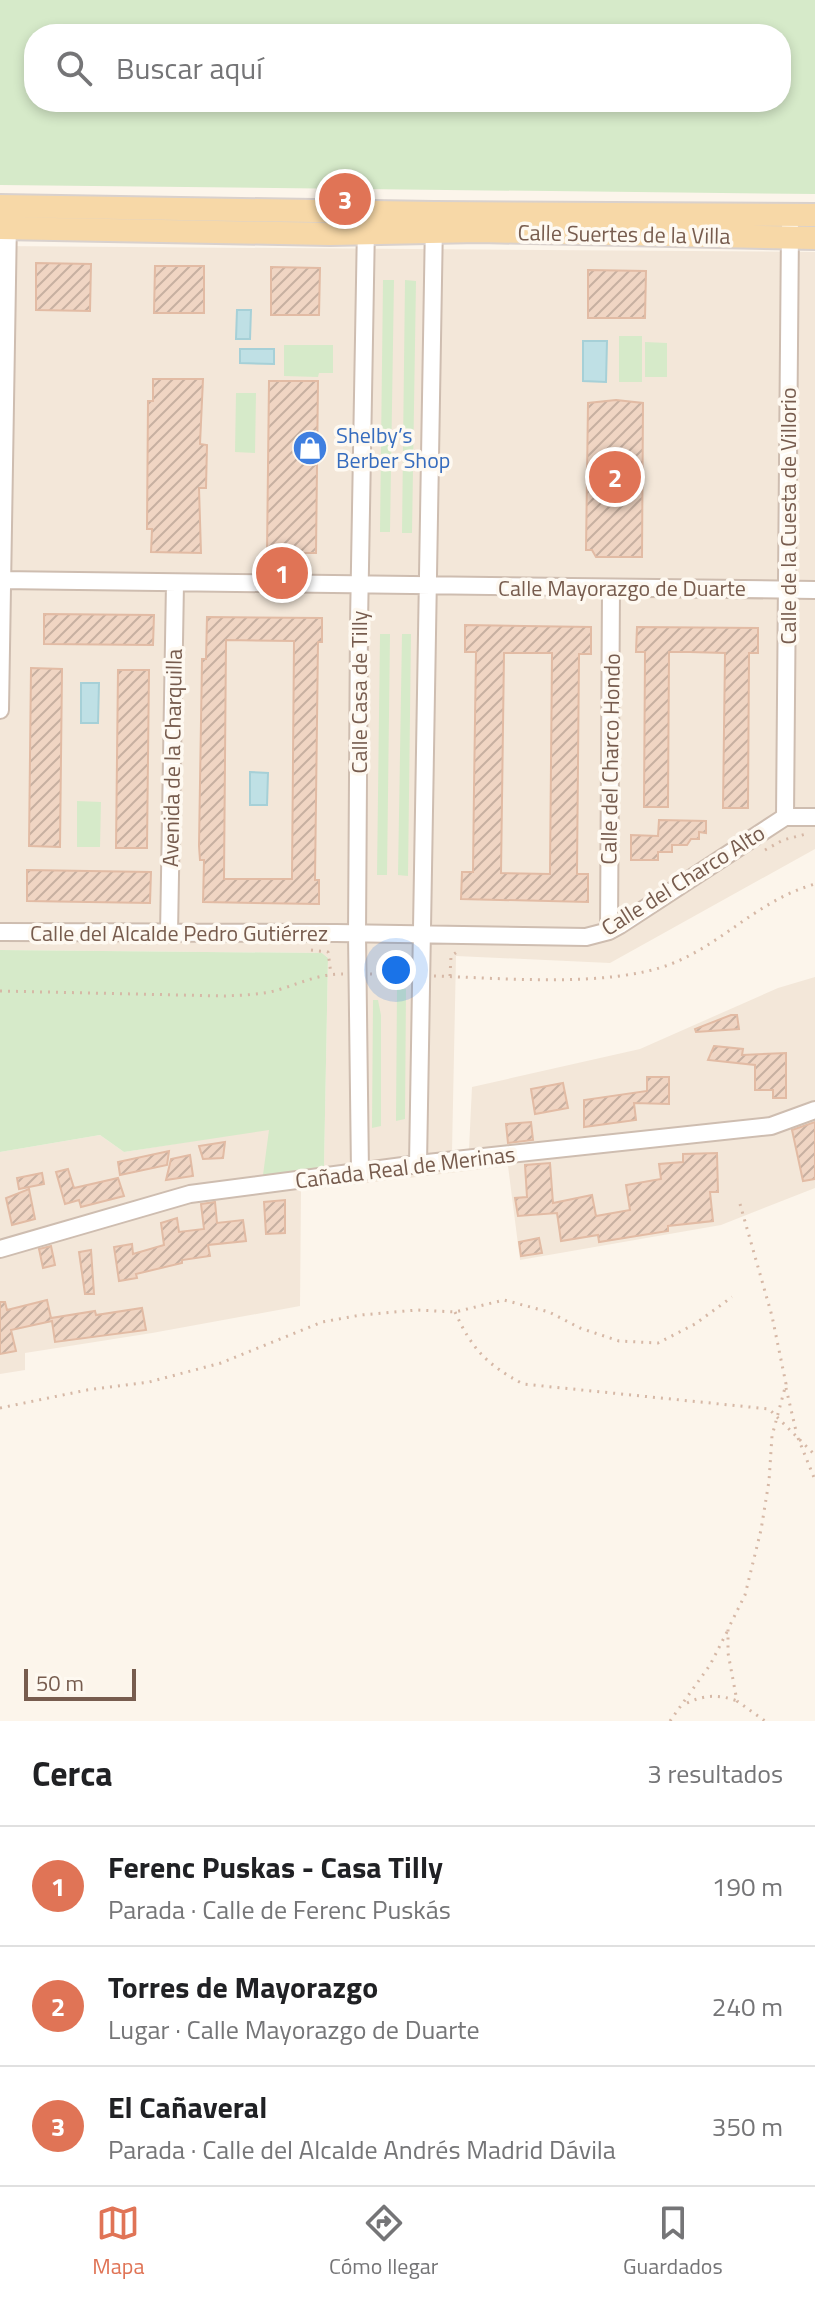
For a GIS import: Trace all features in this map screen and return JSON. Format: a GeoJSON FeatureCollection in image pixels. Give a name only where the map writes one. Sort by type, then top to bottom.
{"type":"FeatureCollection","features":[{"type":"Feature","properties":{"kind":"main road","name":"Calle Suertes de la Villa"},"geometry":{"type":"LineString","coordinates":[[4,217],[790,226],[815,215]]}},
{"type":"Feature","properties":{"kind":"main road","name":"Calle Suertes de la Villa"},"geometry":{"type":"LineString","coordinates":[[790,226],[815,238]]}},
{"type":"Feature","properties":{"kind":"street"},"geometry":{"type":"LineString","coordinates":[[0,710],[4,217]]}},
{"type":"Feature","properties":{"kind":"street","name":"Calle Casa de Tilly"},"geometry":{"type":"LineString","coordinates":[[360,1172],[357,934],[366,223]]}},
{"type":"Feature","properties":{"kind":"street"},"geometry":{"type":"LineString","coordinates":[[418,1164],[434,224]]}},
{"type":"Feature","properties":{"kind":"street","name":"Calle de la Cuesta de Villorio"},"geometry":{"type":"LineString","coordinates":[[785,817],[790,226]]}},
{"type":"Feature","properties":{"kind":"street","name":"Calle Mayorazgo de Duarte"},"geometry":{"type":"LineString","coordinates":[[1,580],[815,590]]}},
{"type":"Feature","properties":{"kind":"street","name":"Avenida de la Charquilla"},"geometry":{"type":"LineString","coordinates":[[169,934],[175,583]]}},
{"type":"Feature","properties":{"kind":"street","name":"Calle del Charco Hondo"},"geometry":{"type":"LineString","coordinates":[[609,931],[611,588]]}},
{"type":"Feature","properties":{"kind":"street","name":"Calle del Charco Alto"},"geometry":{"type":"LineString","coordinates":[[357,934],[575,938],[609,931],[785,817],[815,817]]}},
{"type":"Feature","properties":{"kind":"street","name":"Calle del Alcalde Pedro Gutiérrez"},"geometry":{"type":"LineString","coordinates":[[0,932],[357,934]]}},
{"type":"Feature","properties":{"kind":"street","name":"Cañada Real de Merinas"},"geometry":{"type":"LineString","coordinates":[[0,1249],[190,1194],[418,1164],[771,1126],[815,1110]]}},
{"type":"Feature","properties":{"kind":"path"},"geometry":{"type":"LineString","coordinates":[[0,991],[238,996],[280,989],[307,978],[333,974],[565,978],[630,976],[672,963],[721,936],[766,903],[815,884]]}},
{"type":"Feature","properties":{"kind":"path"},"geometry":{"type":"LineString","coordinates":[[740,1204],[772,1316],[796,1434],[815,1480]]}},
{"type":"Feature","properties":{"kind":"path"},"geometry":{"type":"LineString","coordinates":[[0,1408],[87,1390],[163,1379],[221,1363],[322,1322],[361,1315],[417,1310],[455,1312],[504,1300],[549,1312],[580,1328],[619,1341],[658,1343],[695,1324],[732,1297]]}},
{"type":"Feature","properties":{"kind":"path"},"geometry":{"type":"LineString","coordinates":[[455,1312],[469,1342],[498,1371],[523,1384],[769,1409],[815,1455]]}},
{"type":"Feature","properties":{"kind":"path"},"geometry":{"type":"LineString","coordinates":[[670,1721],[710,1665],[745,1595],[761,1530],[776,1415],[786,1384]]}},
{"type":"Feature","properties":{"kind":"path"},"geometry":{"type":"LineString","coordinates":[[728,1629],[728,1653],[737,1701]]}},
{"type":"Feature","properties":{"kind":"path"},"geometry":{"type":"LineString","coordinates":[[684,1705],[698,1698],[714,1696],[737,1701],[765,1721]]}},
{"type":"Feature","properties":{"kind":"shaded area"},"geometry":{"type":"Polygon","coordinates":[[[0,246],[815,252],[815,849],[610,963],[456,956],[452,1152],[469,1149],[472,1087],[640,1049],[778,988],[815,977],[815,1188],[721,1225],[520,1260],[508,1166],[301,1191],[300,1306],[25,1353],[25,1370],[0,1374],[0,1152],[100,1135],[124,1152],[269,1129],[324,1167],[328,958],[322,953],[0,950],[0,246]]]}},
{"type":"Feature","properties":{"kind":"green space"},"geometry":{"type":"Polygon","coordinates":[[[0,0],[815,0],[815,194],[0,185],[0,0]]]}},
{"type":"Feature","properties":{"kind":"green space"},"geometry":{"type":"Polygon","coordinates":[[[383,280],[394,280],[390,532],[380,532],[383,280]]]}},
{"type":"Feature","properties":{"kind":"green space"},"geometry":{"type":"Polygon","coordinates":[[[405,280],[416,281],[412,533],[402,533],[405,280]]]}},
{"type":"Feature","properties":{"kind":"green space"},"geometry":{"type":"Polygon","coordinates":[[[619,336],[642,336],[642,382],[619,382],[619,336]]]}},
{"type":"Feature","properties":{"kind":"green space"},"geometry":{"type":"Polygon","coordinates":[[[645,342],[667,343],[667,377],[645,377],[645,342]]]}},
{"type":"Feature","properties":{"kind":"green space"},"geometry":{"type":"Polygon","coordinates":[[[284,345],[333,345],[333,373],[319,373],[318,377],[284,376],[284,345]]]}},
{"type":"Feature","properties":{"kind":"green space"},"geometry":{"type":"Polygon","coordinates":[[[236,393],[256,393],[255,453],[235,452],[236,393]]]}},
{"type":"Feature","properties":{"kind":"green space"},"geometry":{"type":"Polygon","coordinates":[[[380,634],[390,634],[387,875],[377,875],[380,634]]]}},
{"type":"Feature","properties":{"kind":"green space"},"geometry":{"type":"Polygon","coordinates":[[[402,634],[411,634],[408,876],[398,875],[402,634]]]}},
{"type":"Feature","properties":{"kind":"green space"},"geometry":{"type":"Polygon","coordinates":[[[77,801],[101,802],[100,847],[77,847],[77,801]]]}},
{"type":"Feature","properties":{"kind":"green space"},"geometry":{"type":"Polygon","coordinates":[[[0,950],[322,953],[328,958],[324,1167],[263,1175],[269,1130],[124,1152],[100,1135],[0,1152],[0,950]]]}},
{"type":"Feature","properties":{"kind":"green space"},"geometry":{"type":"Polygon","coordinates":[[[397,989],[406,989],[405,1119],[396,1121],[397,989]]]}},
{"type":"Feature","properties":{"kind":"green space"},"geometry":{"type":"Polygon","coordinates":[[[373,1000],[378,1000],[381,1015],[381,1126],[372,1128],[373,1000]]]}},
{"type":"Feature","properties":{"kind":"water"},"geometry":{"type":"Polygon","coordinates":[[[237,310],[251,310],[250,339],[236,339],[237,310]]]}},
{"type":"Feature","properties":{"kind":"water"},"geometry":{"type":"Polygon","coordinates":[[[583,341],[607,341],[606,382],[583,381],[583,341]]]}},
{"type":"Feature","properties":{"kind":"water"},"geometry":{"type":"Polygon","coordinates":[[[240,349],[274,349],[274,364],[240,363],[240,349]]]}},
{"type":"Feature","properties":{"kind":"water"},"geometry":{"type":"Polygon","coordinates":[[[81,683],[99,683],[98,723],[81,723],[81,683]]]}},
{"type":"Feature","properties":{"kind":"water"},"geometry":{"type":"Polygon","coordinates":[[[250,772],[268,773],[267,805],[250,805],[250,772]]]}},
{"type":"Feature","properties":{"kind":"building"},"geometry":{"type":"Polygon","coordinates":[[[36,263],[91,264],[90,311],[36,310],[36,263]]]}},
{"type":"Feature","properties":{"kind":"building"},"geometry":{"type":"Polygon","coordinates":[[[155,266],[204,266],[204,313],[154,313],[155,266]]]}},
{"type":"Feature","properties":{"kind":"building"},"geometry":{"type":"Polygon","coordinates":[[[271,267],[320,268],[319,315],[271,315],[271,267]]]}},
{"type":"Feature","properties":{"kind":"building"},"geometry":{"type":"Polygon","coordinates":[[[588,270],[646,271],[645,318],[588,318],[588,270]]]}},
{"type":"Feature","properties":{"kind":"building"},"geometry":{"type":"Polygon","coordinates":[[[153,379],[203,379],[200,444],[207,445],[206,488],[199,488],[201,553],[151,552],[152,529],[147,529],[148,401],[153,401],[153,379]]]}},
{"type":"Feature","properties":{"kind":"building"},"geometry":{"type":"Polygon","coordinates":[[[269,381],[318,381],[316,553],[267,553],[269,381]]]}},
{"type":"Feature","properties":{"kind":"building"},"geometry":{"type":"Polygon","coordinates":[[[616,400],[643,403],[642,557],[596,557],[592,550],[586,550],[588,403],[616,400]]]}},
{"type":"Feature","properties":{"kind":"building"},"geometry":{"type":"Polygon","coordinates":[[[44,614],[154,615],[153,645],[44,644],[44,614]]]}},
{"type":"Feature","properties":{"kind":"building"},"geometry":{"type":"Polygon","coordinates":[[[207,617],[322,618],[322,642],[318,642],[315,880],[319,880],[319,904],[203,902],[204,860],[200,860],[199,846],[202,659],[206,659],[207,617]],[[226,640],[224,879],[292,879],[294,641],[226,640]]]}},
{"type":"Feature","properties":{"kind":"building"},"geometry":{"type":"Polygon","coordinates":[[[465,625],[591,627],[591,654],[579,654],[577,874],[588,874],[588,902],[461,899],[462,872],[473,872],[476,652],[465,652],[465,625]],[[504,653],[501,873],[550,874],[552,653],[504,653]]]}},
{"type":"Feature","properties":{"kind":"building"},"geometry":{"type":"Polygon","coordinates":[[[637,627],[758,628],[758,653],[749,653],[748,808],[723,808],[725,653],[690,652],[669,652],[668,807],[644,807],[645,652],[636,652],[637,627]]]}},
{"type":"Feature","properties":{"kind":"building"},"geometry":{"type":"Polygon","coordinates":[[[31,668],[62,669],[60,847],[29,846],[31,668]]]}},
{"type":"Feature","properties":{"kind":"building"},"geometry":{"type":"Polygon","coordinates":[[[118,670],[149,670],[147,848],[116,848],[118,670]]]}},
{"type":"Feature","properties":{"kind":"building"},"geometry":{"type":"Polygon","coordinates":[[[659,820],[706,821],[706,833],[699,832],[699,839],[691,839],[687,845],[672,845],[672,852],[658,852],[658,860],[631,860],[631,835],[658,836],[659,820]]]}},
{"type":"Feature","properties":{"kind":"building"},"geometry":{"type":"Polygon","coordinates":[[[27,870],[151,872],[150,903],[27,901],[27,870]]]}},
{"type":"Feature","properties":{"kind":"building"},"geometry":{"type":"Polygon","coordinates":[[[737,1015],[739,1029],[696,1032],[695,1029],[737,1015]]]}},
{"type":"Feature","properties":{"kind":"building"},"geometry":{"type":"Polygon","coordinates":[[[714,1046],[743,1049],[742,1055],[786,1053],[786,1098],[773,1098],[773,1090],[755,1090],[755,1065],[708,1060],[714,1046]]]}},
{"type":"Feature","properties":{"kind":"building"},"geometry":{"type":"Polygon","coordinates":[[[647,1077],[669,1077],[669,1104],[634,1103],[636,1120],[584,1127],[584,1100],[647,1091],[647,1077]]]}},
{"type":"Feature","properties":{"kind":"building"},"geometry":{"type":"Polygon","coordinates":[[[563,1083],[568,1108],[535,1114],[531,1089],[563,1083]]]}},
{"type":"Feature","properties":{"kind":"building"},"geometry":{"type":"Polygon","coordinates":[[[531,1122],[533,1140],[508,1143],[506,1124],[531,1122]]]}},
{"type":"Feature","properties":{"kind":"building"},"geometry":{"type":"Polygon","coordinates":[[[815,1122],[815,1179],[803,1181],[792,1130],[815,1122]]]}},
{"type":"Feature","properties":{"kind":"building"},"geometry":{"type":"Polygon","coordinates":[[[225,1142],[223,1158],[203,1159],[199,1146],[225,1142]]]}},
{"type":"Feature","properties":{"kind":"building"},"geometry":{"type":"Polygon","coordinates":[[[169,1151],[167,1165],[120,1175],[118,1162],[169,1151]]]}},
{"type":"Feature","properties":{"kind":"building"},"geometry":{"type":"Polygon","coordinates":[[[717,1153],[718,1192],[710,1192],[713,1221],[668,1226],[668,1231],[599,1242],[598,1235],[561,1241],[557,1213],[518,1216],[515,1198],[527,1197],[525,1165],[550,1163],[553,1203],[592,1195],[596,1216],[630,1210],[626,1185],[661,1179],[659,1164],[683,1162],[683,1154],[717,1153]]]}},
{"type":"Feature","properties":{"kind":"building"},"geometry":{"type":"Polygon","coordinates":[[[190,1155],[193,1176],[166,1180],[171,1159],[190,1155]]]}},
{"type":"Feature","properties":{"kind":"building"},"geometry":{"type":"Polygon","coordinates":[[[68,1169],[74,1188],[118,1178],[124,1196],[81,1207],[79,1200],[65,1204],[56,1172],[68,1169]]]}},
{"type":"Feature","properties":{"kind":"building"},"geometry":{"type":"Polygon","coordinates":[[[42,1173],[44,1184],[19,1189],[17,1178],[42,1173]]]}},
{"type":"Feature","properties":{"kind":"building"},"geometry":{"type":"Polygon","coordinates":[[[29,1189],[35,1219],[12,1225],[6,1198],[29,1189]]]}},
{"type":"Feature","properties":{"kind":"building"},"geometry":{"type":"Polygon","coordinates":[[[285,1200],[285,1233],[266,1234],[264,1202],[285,1200]]]}},
{"type":"Feature","properties":{"kind":"building"},"geometry":{"type":"Polygon","coordinates":[[[215,1202],[217,1223],[243,1220],[246,1241],[208,1245],[210,1256],[182,1260],[182,1263],[136,1274],[137,1278],[119,1281],[114,1247],[132,1244],[133,1254],[164,1245],[161,1223],[177,1218],[179,1232],[204,1229],[201,1204],[215,1202]]]}},
{"type":"Feature","properties":{"kind":"building"},"geometry":{"type":"Polygon","coordinates":[[[539,1238],[542,1253],[521,1256],[519,1242],[539,1238]]]}},
{"type":"Feature","properties":{"kind":"building"},"geometry":{"type":"Polygon","coordinates":[[[51,1246],[55,1265],[43,1268],[39,1249],[51,1246]]]}},
{"type":"Feature","properties":{"kind":"building"},"geometry":{"type":"Polygon","coordinates":[[[91,1250],[94,1294],[85,1294],[79,1252],[91,1250]]]}},
{"type":"Feature","properties":{"kind":"building"},"geometry":{"type":"Polygon","coordinates":[[[47,1300],[51,1318],[142,1308],[146,1330],[55,1342],[52,1321],[11,1330],[16,1351],[0,1354],[0,1302],[5,1302],[7,1310],[47,1300]]]}},
{"type":"Feature","properties":{"kind":"place","name":"El Cañaveral"},"geometry":{"type":"Point","coordinates":[345,199]}},
{"type":"Feature","properties":{"kind":"place","name":"Shelby’s Berber Shop"},"geometry":{"type":"Point","coordinates":[310,448]}},
{"type":"Feature","properties":{"kind":"place","name":"Torres de Mayorazgo"},"geometry":{"type":"Point","coordinates":[615,477]}},
{"type":"Feature","properties":{"kind":"place","name":"Ferenc Puskas - Casa Tilly"},"geometry":{"type":"Point","coordinates":[282,573]}}]}
